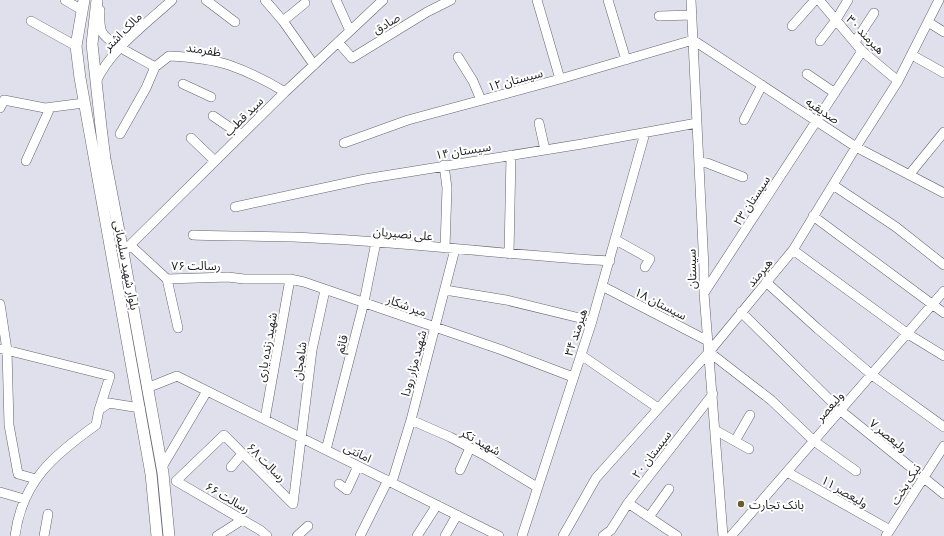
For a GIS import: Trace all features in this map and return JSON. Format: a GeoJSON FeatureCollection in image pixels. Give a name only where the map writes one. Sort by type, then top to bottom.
{"type":"FeatureCollection","features":[{"type":"Feature","properties":{"kind":"main road","name":"بلوار شهید سلیمانی"},"geometry":{"type":"LineString","coordinates":[[98,0],[92,44],[95,84],[105,159],[127,248],[148,388],[162,467],[169,536]]}},
{"type":"Feature","properties":{"kind":"main road","name":"بلوار شهید سلیمانی"},"geometry":{"type":"LineString","coordinates":[[83,5],[76,46],[84,102],[151,474],[156,536]]}},
{"type":"Feature","properties":{"kind":"street"},"geometry":{"type":"LineString","coordinates":[[65,0],[83,5]]}},
{"type":"Feature","properties":{"kind":"street"},"geometry":{"type":"LineString","coordinates":[[98,0],[102,33],[111,42],[155,67],[146,88],[120,134]]}},
{"type":"Feature","properties":{"kind":"street"},"geometry":{"type":"LineString","coordinates":[[206,0],[235,22]]}},
{"type":"Feature","properties":{"kind":"street"},"geometry":{"type":"LineString","coordinates":[[265,0],[283,21],[314,65]]}},
{"type":"Feature","properties":{"kind":"street"},"geometry":{"type":"LineString","coordinates":[[336,0],[350,31]]}},
{"type":"Feature","properties":{"kind":"street","name":"سید قطب"},"geometry":{"type":"LineString","coordinates":[[127,248],[285,92],[383,0]]}},
{"type":"Feature","properties":{"kind":"street","name":"صادق"},"geometry":{"type":"LineString","coordinates":[[338,42],[352,58],[427,12],[451,0]]}},
{"type":"Feature","properties":{"kind":"street"},"geometry":{"type":"LineString","coordinates":[[536,0],[560,79]]}},
{"type":"Feature","properties":{"kind":"street"},"geometry":{"type":"LineString","coordinates":[[608,0],[626,60]]}},
{"type":"Feature","properties":{"kind":"street","name":"سیستان"},"geometry":{"type":"LineString","coordinates":[[691,0],[704,293],[723,536]]}},
{"type":"Feature","properties":{"kind":"street"},"geometry":{"type":"LineString","coordinates":[[792,26],[815,0]]}},
{"type":"Feature","properties":{"kind":"street","name":"هیرمند ۳۰"},"geometry":{"type":"LineString","coordinates":[[819,0],[862,51],[898,81]]}},
{"type":"Feature","properties":{"kind":"street"},"geometry":{"type":"LineString","coordinates":[[820,41],[836,20],[848,0]]}},
{"type":"Feature","properties":{"kind":"street","name":"هیرمند"},"geometry":{"type":"LineString","coordinates":[[563,536],[596,478],[709,352],[793,250],[898,81],[939,0]]}},
{"type":"Feature","properties":{"kind":"street","name":"مالک اشتر"},"geometry":{"type":"LineString","coordinates":[[95,84],[104,66],[166,1]]}},
{"type":"Feature","properties":{"kind":"street"},"geometry":{"type":"LineString","coordinates":[[283,21],[305,3]]}},
{"type":"Feature","properties":{"kind":"street"},"geometry":{"type":"LineString","coordinates":[[855,42],[874,13]]}},
{"type":"Feature","properties":{"kind":"street"},"geometry":{"type":"LineString","coordinates":[[659,16],[692,15]]}},
{"type":"Feature","properties":{"kind":"street"},"geometry":{"type":"LineString","coordinates":[[31,21],[76,46]]}},
{"type":"Feature","properties":{"kind":"street"},"geometry":{"type":"LineString","coordinates":[[928,22],[944,32]]}},
{"type":"Feature","properties":{"kind":"street","name":"سیستان ۱۲"},"geometry":{"type":"LineString","coordinates":[[344,143],[408,120],[560,79],[693,40]]}},
{"type":"Feature","properties":{"kind":"street","name":"صدیقیه"},"geometry":{"type":"LineString","coordinates":[[693,40],[856,147],[944,193]]}},
{"type":"Feature","properties":{"kind":"street","name":"سیستان ۲۳"},"geometry":{"type":"LineString","coordinates":[[704,293],[862,51]]}},
{"type":"Feature","properties":{"kind":"street"},"geometry":{"type":"LineString","coordinates":[[912,55],[944,74]]}},
{"type":"Feature","properties":{"kind":"street","name":"ظفرمند"},"geometry":{"type":"LineString","coordinates":[[155,67],[169,56],[228,64],[257,76],[285,92]]}},
{"type":"Feature","properties":{"kind":"street"},"geometry":{"type":"LineString","coordinates":[[458,57],[473,81],[481,100]]}},
{"type":"Feature","properties":{"kind":"street"},"geometry":{"type":"LineString","coordinates":[[807,74],[835,93]]}},
{"type":"Feature","properties":{"kind":"street"},"geometry":{"type":"LineString","coordinates":[[183,84],[211,97]]}},
{"type":"Feature","properties":{"kind":"street"},"geometry":{"type":"LineString","coordinates":[[744,120],[762,85]]}},
{"type":"Feature","properties":{"kind":"street"},"geometry":{"type":"LineString","coordinates":[[0,108],[4,100],[50,108],[84,102]]}},
{"type":"Feature","properties":{"kind":"street"},"geometry":{"type":"LineString","coordinates":[[26,161],[50,108]]}},
{"type":"Feature","properties":{"kind":"street"},"geometry":{"type":"LineString","coordinates":[[213,116],[242,135]]}},
{"type":"Feature","properties":{"kind":"street"},"geometry":{"type":"LineString","coordinates":[[539,123],[545,150]]}},
{"type":"Feature","properties":{"kind":"street","name":"سیستان ۱۴"},"geometry":{"type":"LineString","coordinates":[[235,207],[365,179],[545,150],[697,123]]}},
{"type":"Feature","properties":{"kind":"street"},"geometry":{"type":"LineString","coordinates":[[909,175],[944,132]]}},
{"type":"Feature","properties":{"kind":"street","name":"هیرمند ۳۴"},"geometry":{"type":"LineString","coordinates":[[522,536],[592,321],[645,133]]}},
{"type":"Feature","properties":{"kind":"street"},"geometry":{"type":"LineString","coordinates":[[191,138],[215,161]]}},
{"type":"Feature","properties":{"kind":"street"},"geometry":{"type":"LineString","coordinates":[[509,254],[511,155]]}},
{"type":"Feature","properties":{"kind":"street"},"geometry":{"type":"LineString","coordinates":[[699,162],[707,163],[743,177]]}},
{"type":"Feature","properties":{"kind":"street"},"geometry":{"type":"LineString","coordinates":[[444,166],[447,188],[445,248]]}},
{"type":"Feature","properties":{"kind":"street"},"geometry":{"type":"LineString","coordinates":[[832,185],[896,227],[944,264]]}},
{"type":"Feature","properties":{"kind":"street"},"geometry":{"type":"LineString","coordinates":[[813,216],[944,313]]}},
{"type":"Feature","properties":{"kind":"street","name":"علی نصیریان"},"geometry":{"type":"LineString","coordinates":[[193,235],[294,237],[376,242],[610,261]]}},
{"type":"Feature","properties":{"kind":"street"},"geometry":{"type":"LineString","coordinates":[[616,240],[650,259],[645,267]]}},
{"type":"Feature","properties":{"kind":"street","name":"قائم"},"geometry":{"type":"LineString","coordinates":[[326,450],[364,302],[376,242]]}},
{"type":"Feature","properties":{"kind":"street","name":"رسالت ۷۶"},"geometry":{"type":"LineString","coordinates":[[127,248],[167,279],[228,277]]}},
{"type":"Feature","properties":{"kind":"street","name":"شهید مزار رودا"},"geometry":{"type":"LineString","coordinates":[[360,536],[390,481],[411,420],[455,249]]}},
{"type":"Feature","properties":{"kind":"street"},"geometry":{"type":"LineString","coordinates":[[793,250],[908,334],[944,356]]}},
{"type":"Feature","properties":{"kind":"street","name":"میر شکار"},"geometry":{"type":"LineString","coordinates":[[228,277],[244,279],[290,279],[364,302],[435,328],[502,350],[574,377]]}},
{"type":"Feature","properties":{"kind":"street"},"geometry":{"type":"LineString","coordinates":[[167,279],[178,328]]}},
{"type":"Feature","properties":{"kind":"street","name":"شهید زنده یاری"},"geometry":{"type":"LineString","coordinates":[[264,419],[290,279]]}},
{"type":"Feature","properties":{"kind":"street"},"geometry":{"type":"LineString","coordinates":[[766,282],[818,329],[872,374],[944,427]]}},
{"type":"Feature","properties":{"kind":"street","name":"سیستان ۱۸"},"geometry":{"type":"LineString","coordinates":[[602,286],[708,341]]}},
{"type":"Feature","properties":{"kind":"street","name":"شاهجان"},"geometry":{"type":"LineString","coordinates":[[301,438],[312,350],[325,290]]}},
{"type":"Feature","properties":{"kind":"street"},"geometry":{"type":"LineString","coordinates":[[445,290],[506,300],[592,321]]}},
{"type":"Feature","properties":{"kind":"street","name":"ولیعصر"},"geometry":{"type":"LineString","coordinates":[[731,536],[944,291]]}},
{"type":"Feature","properties":{"kind":"street"},"geometry":{"type":"LineString","coordinates":[[0,304],[4,385],[9,425],[18,474],[36,480]]}},
{"type":"Feature","properties":{"kind":"street","name":"ولیعصر ۷"},"geometry":{"type":"LineString","coordinates":[[741,312],[841,411],[944,494]]}},
{"type":"Feature","properties":{"kind":"street"},"geometry":{"type":"LineString","coordinates":[[3,349],[110,376],[96,424],[52,459],[36,480],[24,499],[15,536]]}},
{"type":"Feature","properties":{"kind":"street"},"geometry":{"type":"LineString","coordinates":[[709,352],[771,400],[814,441],[856,471]]}},
{"type":"Feature","properties":{"kind":"street"},"geometry":{"type":"LineString","coordinates":[[581,355],[658,408]]}},
{"type":"Feature","properties":{"kind":"street","name":"امانتی"},"geometry":{"type":"LineString","coordinates":[[148,388],[177,376],[497,535]]}},
{"type":"Feature","properties":{"kind":"street"},"geometry":{"type":"LineString","coordinates":[[162,467],[207,390]]}},
{"type":"Feature","properties":{"kind":"street","name":"سیستان ۲۰"},"geometry":{"type":"LineString","coordinates":[[603,536],[610,530],[628,503],[713,394]]}},
{"type":"Feature","properties":{"kind":"street"},"geometry":{"type":"LineString","coordinates":[[99,410],[109,403],[140,408]]}},
{"type":"Feature","properties":{"kind":"street"},"geometry":{"type":"LineString","coordinates":[[735,441],[750,415]]}},
{"type":"Feature","properties":{"kind":"street","name":"شهید تکر"},"geometry":{"type":"LineString","coordinates":[[411,420],[450,437],[537,487]]}},
{"type":"Feature","properties":{"kind":"street"},"geometry":{"type":"LineString","coordinates":[[715,430],[749,449]]}},
{"type":"Feature","properties":{"kind":"street","name":"رسالت ۶۸"},"geometry":{"type":"LineString","coordinates":[[176,481],[224,435],[293,504],[301,438]]}},
{"type":"Feature","properties":{"kind":"street","name":"نیک بخت"},"geometry":{"type":"LineString","coordinates":[[888,533],[944,446]]}},
{"type":"Feature","properties":{"kind":"street"},"geometry":{"type":"LineString","coordinates":[[460,470],[470,448]]}},
{"type":"Feature","properties":{"kind":"street"},"geometry":{"type":"LineString","coordinates":[[231,466],[242,454]]}},
{"type":"Feature","properties":{"kind":"street"},"geometry":{"type":"LineString","coordinates":[[339,484],[347,490],[358,466]]}},
{"type":"Feature","properties":{"kind":"street","name":"ولیعصر ۱۱"},"geometry":{"type":"LineString","coordinates":[[787,472],[888,533]]}},
{"type":"Feature","properties":{"kind":"street","name":"رسالت ۶۶"},"geometry":{"type":"LineString","coordinates":[[176,481],[267,536]]}},
{"type":"Feature","properties":{"kind":"street"},"geometry":{"type":"LineString","coordinates":[[649,517],[668,489]]}},
{"type":"Feature","properties":{"kind":"street"},"geometry":{"type":"LineString","coordinates":[[0,492],[24,499]]}},
{"type":"Feature","properties":{"kind":"street"},"geometry":{"type":"LineString","coordinates":[[628,503],[677,536]]}},
{"type":"Feature","properties":{"kind":"street"},"geometry":{"type":"LineString","coordinates":[[417,536],[437,505]]}},
{"type":"Feature","properties":{"kind":"street"},"geometry":{"type":"LineString","coordinates":[[44,536],[48,514]]}},
{"type":"Feature","properties":{"kind":"street"},"geometry":{"type":"LineString","coordinates":[[445,536],[457,515]]}},
{"type":"Feature","properties":{"kind":"street"},"geometry":{"type":"LineString","coordinates":[[217,536],[242,520]]}},
{"type":"Feature","properties":{"kind":"street"},"geometry":{"type":"LineString","coordinates":[[297,536],[308,526]]}},
{"type":"Feature","properties":{"kind":"street"},"geometry":{"type":"LineString","coordinates":[[610,530],[618,536]]}},
{"type":"Feature","properties":{"kind":"place","name":"بانک تجارت"},"geometry":{"type":"Point","coordinates":[741,504]}}]}
